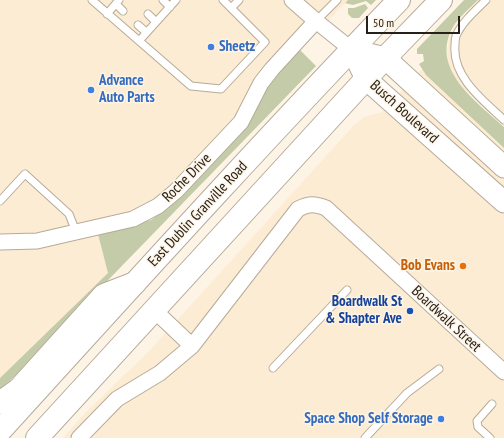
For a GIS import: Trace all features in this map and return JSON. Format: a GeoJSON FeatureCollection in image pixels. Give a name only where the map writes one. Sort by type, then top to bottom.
{"type":"FeatureCollection","features":[{"type":"Feature","properties":{"kind":"main road","name":"East Dublin Granville Road"},"geometry":{"type":"LineString","coordinates":[[0,431],[135,283],[399,0]]}},
{"type":"Feature","properties":{"kind":"main road"},"geometry":{"type":"LineString","coordinates":[[37,438],[366,79],[441,0]]}},
{"type":"Feature","properties":{"kind":"main road","name":"Busch Boulevard"},"geometry":{"type":"LineString","coordinates":[[352,50],[386,58],[504,167]]}},
{"type":"Feature","properties":{"kind":"main road","name":"Busch Boulevard"},"geometry":{"type":"LineString","coordinates":[[352,50],[366,79],[504,202]]}},
{"type":"Feature","properties":{"kind":"main road"},"geometry":{"type":"LineString","coordinates":[[0,403],[19,389],[104,295],[135,283]]}},
{"type":"Feature","properties":{"kind":"street"},"geometry":{"type":"LineString","coordinates":[[292,0],[316,22],[352,50]]}},
{"type":"Feature","properties":{"kind":"street","name":"Roche Drive"},"geometry":{"type":"LineString","coordinates":[[0,242],[37,240],[76,232],[133,219],[158,206],[176,191],[241,122],[261,83],[272,69],[316,22]]}},
{"type":"Feature","properties":{"kind":"street","name":"Boardwalk Street"},"geometry":{"type":"LineString","coordinates":[[192,346],[298,209],[306,205],[316,204],[326,208],[504,372]]}},
{"type":"Feature","properties":{"kind":"street"},"geometry":{"type":"LineString","coordinates":[[79,438],[117,399],[160,374],[192,346],[154,310]]}},
{"type":"Feature","properties":{"kind":"lane"},"geometry":{"type":"LineString","coordinates":[[92,0],[191,86],[221,89],[265,42],[223,0]]}},
{"type":"Feature","properties":{"kind":"lane"},"geometry":{"type":"LineString","coordinates":[[163,0],[170,7]]}},
{"type":"Feature","properties":{"kind":"lane"},"geometry":{"type":"LineString","coordinates":[[139,41],[176,0]]}},
{"type":"Feature","properties":{"kind":"lane"},"geometry":{"type":"LineString","coordinates":[[231,8],[238,0]]}},
{"type":"Feature","properties":{"kind":"lane"},"geometry":{"type":"LineString","coordinates":[[316,22],[337,0]]}},
{"type":"Feature","properties":{"kind":"lane"},"geometry":{"type":"LineString","coordinates":[[486,0],[466,21],[456,36],[454,53],[460,72],[472,90],[504,120]]}},
{"type":"Feature","properties":{"kind":"lane"},"geometry":{"type":"LineString","coordinates":[[107,14],[118,2],[123,11]]}},
{"type":"Feature","properties":{"kind":"lane"},"geometry":{"type":"LineString","coordinates":[[148,14],[156,22]]}},
{"type":"Feature","properties":{"kind":"lane"},"geometry":{"type":"LineString","coordinates":[[138,25],[146,32]]}},
{"type":"Feature","properties":{"kind":"lane"},"geometry":{"type":"LineString","coordinates":[[0,201],[25,174],[69,214],[76,232]]}},
{"type":"Feature","properties":{"kind":"lane"},"geometry":{"type":"LineString","coordinates":[[273,368],[347,290]]}},
{"type":"Feature","properties":{"kind":"lane"},"geometry":{"type":"LineString","coordinates":[[365,438],[407,393],[439,369]]}},
{"type":"Feature","properties":{"kind":"lane"},"geometry":{"type":"LineString","coordinates":[[490,438],[478,427],[477,421],[481,414],[492,404]]}},
{"type":"Feature","properties":{"kind":"shaded area"},"geometry":{"type":"Polygon","coordinates":[[[0,0],[348,0],[265,88],[164,210],[151,220],[99,234],[108,273],[0,378],[0,0]]]}},
{"type":"Feature","properties":{"kind":"shaded area"},"geometry":{"type":"Polygon","coordinates":[[[478,0],[504,0],[504,127],[464,89],[455,78],[449,66],[447,51],[449,38],[454,26],[478,0]]]}},
{"type":"Feature","properties":{"kind":"shaded area"},"geometry":{"type":"Polygon","coordinates":[[[422,69],[504,148],[504,438],[63,438],[85,413],[151,349],[354,125],[364,117],[382,112],[422,69]]]}},
{"type":"Feature","properties":{"kind":"green space"},"geometry":{"type":"Polygon","coordinates":[[[348,0],[376,0],[371,5],[366,1],[353,5],[345,3],[348,0]]]}},
{"type":"Feature","properties":{"kind":"green space"},"geometry":{"type":"Polygon","coordinates":[[[464,0],[478,0],[455,23],[447,42],[447,57],[451,71],[459,83],[481,107],[504,127],[504,148],[426,75],[419,64],[424,61],[423,54],[417,54],[417,49],[464,0]]]}},
{"type":"Feature","properties":{"kind":"green space"},"geometry":{"type":"Polygon","coordinates":[[[365,4],[368,8],[359,18],[352,18],[348,14],[348,8],[354,8],[365,4]]]}},
{"type":"Feature","properties":{"kind":"green space"},"geometry":{"type":"Polygon","coordinates":[[[300,50],[316,66],[15,376],[0,389],[0,378],[108,273],[98,234],[151,220],[164,210],[265,88],[300,50]]]}},
{"type":"Feature","properties":{"kind":"place","name":"Sheetz"},"geometry":{"type":"Point","coordinates":[211,47]}},
{"type":"Feature","properties":{"kind":"place","name":"Advance Auto Parts"},"geometry":{"type":"Point","coordinates":[91,90]}},
{"type":"Feature","properties":{"kind":"place","name":"Bob Evans"},"geometry":{"type":"Point","coordinates":[463,266]}},
{"type":"Feature","properties":{"kind":"place","name":"Boardwalk St & Shapter Ave"},"geometry":{"type":"Point","coordinates":[410,311]}},
{"type":"Feature","properties":{"kind":"place","name":"Space Shop Self Storage"},"geometry":{"type":"Point","coordinates":[441,419]}}]}
